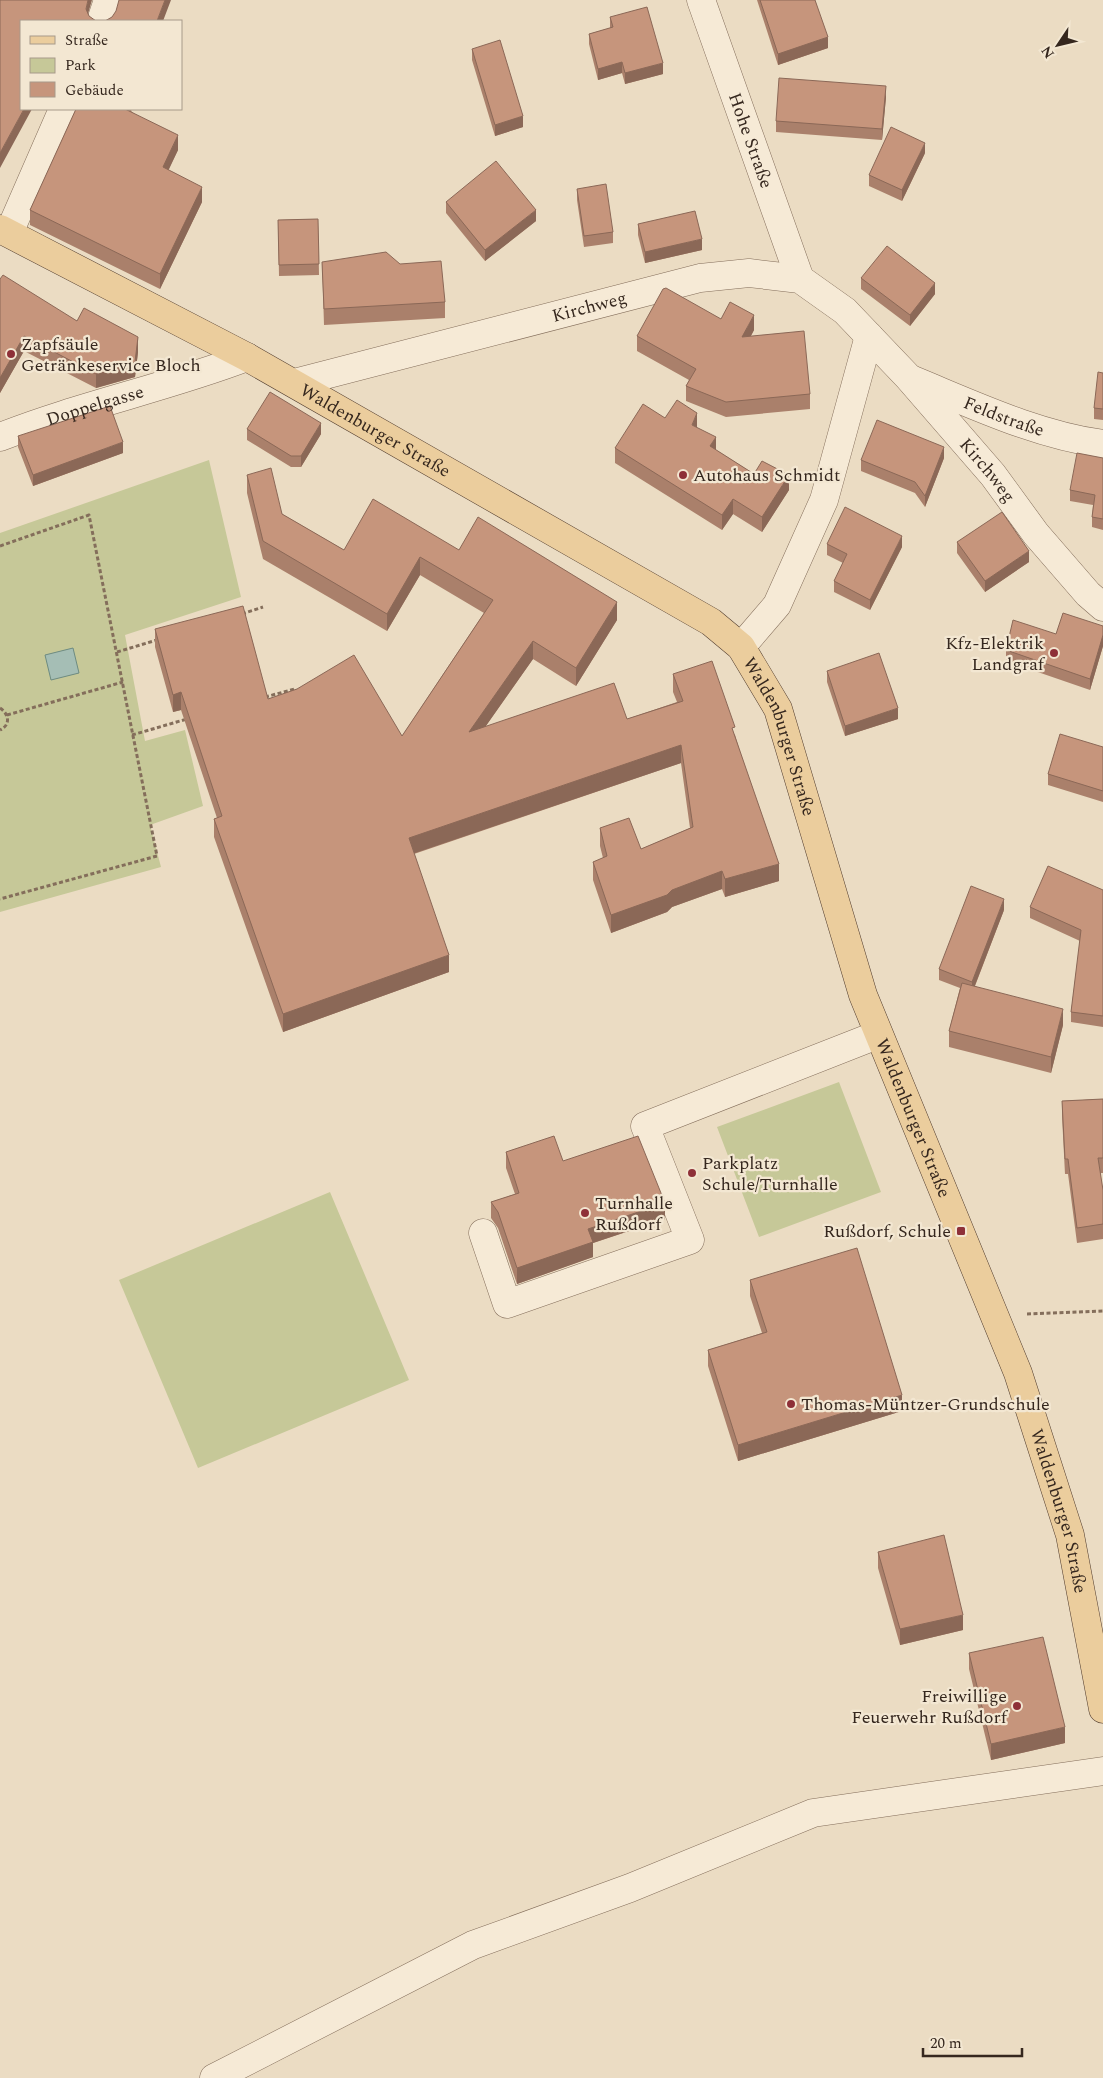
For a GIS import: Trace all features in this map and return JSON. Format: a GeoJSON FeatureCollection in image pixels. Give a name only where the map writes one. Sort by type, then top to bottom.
{"type":"FeatureCollection","features":[{"type":"Feature","properties":{"kind":"main road","name":"Waldenburger Straße"},"geometry":{"type":"LineString","coordinates":[[4,231],[294,383],[711,622],[741,647],[778,710],[863,995],[877,1035],[1018,1373],[1070,1535],[1103,1709]]}},
{"type":"Feature","properties":{"kind":"street"},"geometry":{"type":"LineString","coordinates":[[101,20],[108,0]]}},
{"type":"Feature","properties":{"kind":"street","name":"Hohe Straße"},"geometry":{"type":"LineString","coordinates":[[701,0],[800,279]]}},
{"type":"Feature","properties":{"kind":"street"},"geometry":{"type":"LineString","coordinates":[[4,231],[63,110]]}},
{"type":"Feature","properties":{"kind":"street","name":"Kirchweg"},"geometry":{"type":"LineString","coordinates":[[294,383],[700,278],[750,273],[800,279],[845,311],[908,377],[993,475],[1036,534],[1088,594],[1103,608]]}},
{"type":"Feature","properties":{"kind":"street","name":"Waldenburger Straße"},"geometry":{"type":"LineString","coordinates":[[741,647],[777,605],[824,500],[868,336]]}},
{"type":"Feature","properties":{"kind":"street","name":"Doppelgasse"},"geometry":{"type":"LineString","coordinates":[[0,437],[48,418],[205,373],[247,357]]}},
{"type":"Feature","properties":{"kind":"street","name":"Feldstraße"},"geometry":{"type":"LineString","coordinates":[[908,377],[980,407],[1072,440],[1103,444]]}},
{"type":"Feature","properties":{"kind":"street"},"geometry":{"type":"LineString","coordinates":[[483,1233],[507,1304],[690,1240],[645,1126],[877,1035]]}},
{"type":"Feature","properties":{"kind":"street"},"geometry":{"type":"LineString","coordinates":[[214,2078],[473,1945],[630,1888],[813,1812],[1103,1771]]}},
{"type":"Feature","properties":{"kind":"path"},"geometry":{"type":"LineString","coordinates":[[0,546],[89,515],[157,856],[0,899]]}},
{"type":"Feature","properties":{"kind":"path"},"geometry":{"type":"LineString","coordinates":[[235,616],[263,607]]}},
{"type":"Feature","properties":{"kind":"path"},"geometry":{"type":"LineString","coordinates":[[117,652],[163,638]]}},
{"type":"Feature","properties":{"kind":"path"},"geometry":{"type":"LineString","coordinates":[[7,715],[123,682]]}},
{"type":"Feature","properties":{"kind":"path"},"geometry":{"type":"LineString","coordinates":[[256,700],[294,689]]}},
{"type":"Feature","properties":{"kind":"path"},"geometry":{"type":"LineString","coordinates":[[0,708],[7,715],[7,724],[0,730]]}},
{"type":"Feature","properties":{"kind":"path"},"geometry":{"type":"LineString","coordinates":[[132,734],[190,718]]}},
{"type":"Feature","properties":{"kind":"path"},"geometry":{"type":"LineString","coordinates":[[994,1315],[1103,1311]]}},
{"type":"Feature","properties":{"kind":"green space"},"geometry":{"type":"Polygon","coordinates":[[[209,460],[241,597],[125,635],[145,741],[185,730],[203,806],[150,825],[161,867],[0,912],[0,533],[209,460]]]}},
{"type":"Feature","properties":{"kind":"green space"},"geometry":{"type":"Polygon","coordinates":[[[839,1082],[881,1192],[759,1237],[717,1127],[839,1082]]]}},
{"type":"Feature","properties":{"kind":"green space"},"geometry":{"type":"Polygon","coordinates":[[[330,1192],[409,1380],[198,1468],[119,1280],[330,1192]]]}},
{"type":"Feature","properties":{"kind":"water"},"geometry":{"type":"Polygon","coordinates":[[[73,648],[79,673],[51,680],[45,655],[73,648]]]}},
{"type":"Feature","properties":{"kind":"building"},"geometry":{"type":"Polygon","coordinates":[[[0,0],[88,0],[86,9],[89,16],[95,20],[20,20],[20,110],[23,110],[0,153],[0,0]]]}},
{"type":"Feature","properties":{"kind":"building"},"geometry":{"type":"Polygon","coordinates":[[[119,0],[165,0],[157,20],[107,20],[112,17],[116,11],[119,0]]]}},
{"type":"Feature","properties":{"kind":"building"},"geometry":{"type":"Polygon","coordinates":[[[760,0],[815,0],[828,37],[778,54],[760,0]]]}},
{"type":"Feature","properties":{"kind":"building"},"geometry":{"type":"Polygon","coordinates":[[[647,7],[663,63],[625,73],[622,62],[598,69],[589,34],[613,27],[610,17],[647,7]]]}},
{"type":"Feature","properties":{"kind":"building"},"geometry":{"type":"Polygon","coordinates":[[[500,40],[523,116],[495,125],[472,49],[500,40]]]}},
{"type":"Feature","properties":{"kind":"building"},"geometry":{"type":"Polygon","coordinates":[[[779,78],[886,86],[882,129],[776,121],[779,78]]]}},
{"type":"Feature","properties":{"kind":"building"},"geometry":{"type":"Polygon","coordinates":[[[76,110],[127,110],[178,135],[163,167],[202,187],[160,274],[30,210],[76,110]]]}},
{"type":"Feature","properties":{"kind":"building"},"geometry":{"type":"Polygon","coordinates":[[[891,127],[925,143],[902,190],[869,175],[891,127]]]}},
{"type":"Feature","properties":{"kind":"building"},"geometry":{"type":"Polygon","coordinates":[[[496,161],[536,210],[485,250],[446,202],[496,161]]]}},
{"type":"Feature","properties":{"kind":"building"},"geometry":{"type":"Polygon","coordinates":[[[606,184],[613,232],[584,236],[577,189],[606,184]]]}},
{"type":"Feature","properties":{"kind":"building"},"geometry":{"type":"Polygon","coordinates":[[[695,211],[702,239],[645,252],[638,224],[695,211]]]}},
{"type":"Feature","properties":{"kind":"building"},"geometry":{"type":"Polygon","coordinates":[[[318,219],[319,264],[279,265],[278,220],[318,219]]]}},
{"type":"Feature","properties":{"kind":"building"},"geometry":{"type":"Polygon","coordinates":[[[887,246],[935,283],[910,315],[861,278],[887,246]]]}},
{"type":"Feature","properties":{"kind":"building"},"geometry":{"type":"Polygon","coordinates":[[[386,252],[400,264],[441,261],[445,302],[324,309],[322,262],[386,252]]]}},
{"type":"Feature","properties":{"kind":"building"},"geometry":{"type":"Polygon","coordinates":[[[3,275],[77,321],[84,308],[138,337],[135,362],[96,374],[24,336],[0,378],[0,279],[3,275]]]}},
{"type":"Feature","properties":{"kind":"building"},"geometry":{"type":"Polygon","coordinates":[[[666,288],[721,319],[730,302],[754,315],[742,337],[804,331],[810,394],[726,402],[686,386],[696,369],[637,336],[663,289],[666,288]]]}},
{"type":"Feature","properties":{"kind":"building"},"geometry":{"type":"Polygon","coordinates":[[[1098,372],[1103,373],[1103,409],[1094,408],[1098,372]]]}},
{"type":"Feature","properties":{"kind":"building"},"geometry":{"type":"Polygon","coordinates":[[[270,392],[321,423],[301,456],[291,456],[247,429],[270,392]]]}},
{"type":"Feature","properties":{"kind":"building","name":"Autohaus Schmidt"},"geometry":{"type":"Polygon","coordinates":[[[677,400],[697,413],[692,425],[716,437],[710,446],[754,474],[762,461],[789,475],[762,517],[733,499],[722,515],[615,448],[643,404],[665,418],[677,400]]]}},
{"type":"Feature","properties":{"kind":"building"},"geometry":{"type":"Polygon","coordinates":[[[110,406],[123,442],[33,475],[18,436],[110,406]]]}},
{"type":"Feature","properties":{"kind":"building"},"geometry":{"type":"Polygon","coordinates":[[[877,420],[944,447],[925,496],[915,482],[861,460],[877,420]]]}},
{"type":"Feature","properties":{"kind":"building"},"geometry":{"type":"Polygon","coordinates":[[[1077,453],[1103,458],[1103,519],[1092,517],[1095,495],[1070,490],[1077,453]]]}},
{"type":"Feature","properties":{"kind":"building"},"geometry":{"type":"Polygon","coordinates":[[[271,468],[282,514],[344,550],[373,499],[459,550],[478,517],[617,602],[576,668],[533,641],[469,732],[614,683],[627,719],[683,701],[673,674],[712,661],[735,727],[732,728],[779,864],[725,879],[722,871],[672,890],[667,895],[611,915],[593,862],[607,856],[600,828],[629,818],[641,849],[693,827],[681,745],[409,838],[449,955],[283,1014],[214,819],[222,816],[181,692],[173,695],[155,629],[243,606],[268,699],[297,689],[354,655],[402,736],[493,600],[420,557],[387,614],[263,541],[247,475],[271,468]]]}},
{"type":"Feature","properties":{"kind":"building"},"geometry":{"type":"Polygon","coordinates":[[[845,507],[902,536],[870,600],[834,581],[847,554],[827,544],[845,507]]]}},
{"type":"Feature","properties":{"kind":"building"},"geometry":{"type":"Polygon","coordinates":[[[1002,512],[1029,551],[985,581],[957,542],[1002,512]]]}},
{"type":"Feature","properties":{"kind":"building","name":"Kfz-Elektrik Landgraf"},"geometry":{"type":"Polygon","coordinates":[[[1063,613],[1103,626],[1103,635],[1090,679],[1006,650],[1013,620],[1056,634],[1063,613]]]}},
{"type":"Feature","properties":{"kind":"building"},"geometry":{"type":"Polygon","coordinates":[[[879,653],[898,708],[845,726],[827,671],[879,653]]]}},
{"type":"Feature","properties":{"kind":"building"},"geometry":{"type":"Polygon","coordinates":[[[1060,734],[1103,747],[1103,791],[1048,774],[1060,734]]]}},
{"type":"Feature","properties":{"kind":"building"},"geometry":{"type":"Polygon","coordinates":[[[1048,866],[1103,890],[1103,1016],[1071,1012],[1081,930],[1030,907],[1048,866]]]}},
{"type":"Feature","properties":{"kind":"building"},"geometry":{"type":"Polygon","coordinates":[[[971,886],[1004,899],[972,982],[939,969],[971,886]]]}},
{"type":"Feature","properties":{"kind":"building"},"geometry":{"type":"Polygon","coordinates":[[[962,983],[1063,1009],[1051,1057],[949,1031],[962,983]]]}},
{"type":"Feature","properties":{"kind":"building"},"geometry":{"type":"Polygon","coordinates":[[[1103,1099],[1103,1158],[1098,1158],[1103,1190],[1103,1224],[1077,1228],[1068,1159],[1065,1159],[1062,1101],[1103,1099]]]}},
{"type":"Feature","properties":{"kind":"building","name":"Turnhalle Rußdorf"},"geometry":{"type":"Polygon","coordinates":[[[554,1136],[563,1161],[638,1136],[665,1203],[588,1229],[593,1242],[517,1268],[498,1212],[491,1202],[519,1193],[506,1152],[554,1136]]]}},
{"type":"Feature","properties":{"kind":"building"},"geometry":{"type":"Polygon","coordinates":[[[857,1248],[902,1395],[738,1445],[708,1350],[767,1332],[750,1280],[857,1248]]]}},
{"type":"Feature","properties":{"kind":"building"},"geometry":{"type":"Polygon","coordinates":[[[944,1535],[963,1615],[900,1629],[878,1552],[944,1535]]]}},
{"type":"Feature","properties":{"kind":"building","name":"Freiwillige Feuerwehr Rußdorf"},"geometry":{"type":"Polygon","coordinates":[[[1043,1637],[1065,1727],[991,1744],[969,1653],[1043,1637]]]}},
{"type":"Feature","properties":{"kind":"place","name":"Zapfsäule Getränkeservice Bloch"},"geometry":{"type":"Point","coordinates":[11,354]}},
{"type":"Feature","properties":{"kind":"place","name":"Autohaus Schmidt"},"geometry":{"type":"Point","coordinates":[683,475]}},
{"type":"Feature","properties":{"kind":"place","name":"Kfz-Elektrik Landgraf"},"geometry":{"type":"Point","coordinates":[1054,653]}},
{"type":"Feature","properties":{"kind":"place","name":"Parkplatz Schule/Turnhalle"},"geometry":{"type":"Point","coordinates":[692,1173]}},
{"type":"Feature","properties":{"kind":"place","name":"Turnhalle Rußdorf"},"geometry":{"type":"Point","coordinates":[585,1213]}},
{"type":"Feature","properties":{"kind":"place","name":"Rußdorf, Schule"},"geometry":{"type":"Point","coordinates":[961,1231]}},
{"type":"Feature","properties":{"kind":"place","name":"Thomas-Müntzer-Grundschule"},"geometry":{"type":"Point","coordinates":[791,1404]}},
{"type":"Feature","properties":{"kind":"place","name":"Freiwillige Feuerwehr Rußdorf"},"geometry":{"type":"Point","coordinates":[1017,1706]}}]}
